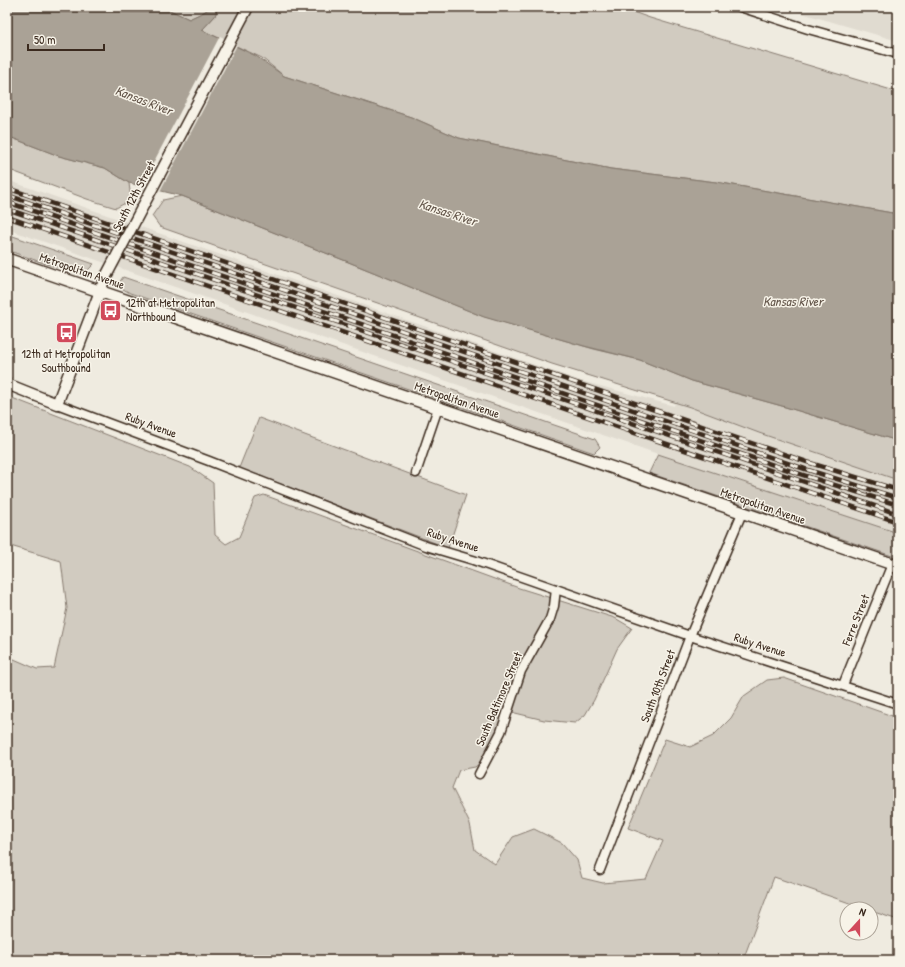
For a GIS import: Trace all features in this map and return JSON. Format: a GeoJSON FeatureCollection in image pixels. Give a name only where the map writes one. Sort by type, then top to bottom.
{"type":"FeatureCollection","features":[{"type":"Feature","properties":{"kind":"main road","name":"Metropolitan Avenue"},"geometry":{"type":"LineString","coordinates":[[7,258],[895,565]]}},
{"type":"Feature","properties":{"kind":"street","name":"South 12th Street"},"geometry":{"type":"LineString","coordinates":[[57,404],[105,278],[248,7]]}},
{"type":"Feature","properties":{"kind":"street"},"geometry":{"type":"LineString","coordinates":[[740,7],[808,29],[898,54]]}},
{"type":"Feature","properties":{"kind":"street","name":"Ruby Avenue"},"geometry":{"type":"LineString","coordinates":[[7,384],[406,538],[690,636],[898,704]]}},
{"type":"Feature","properties":{"kind":"street"},"geometry":{"type":"LineString","coordinates":[[416,473],[438,408]]}},
{"type":"Feature","properties":{"kind":"street","name":"South 10th Street"},"geometry":{"type":"LineString","coordinates":[[600,870],[690,636],[742,513]]}},
{"type":"Feature","properties":{"kind":"street","name":"Ferre Street"},"geometry":{"type":"LineString","coordinates":[[843,686],[895,565]]}},
{"type":"Feature","properties":{"kind":"street","name":"South Baltimore Street"},"geometry":{"type":"LineString","coordinates":[[480,774],[501,732],[521,671],[550,619],[554,606],[556,589]]}},
{"type":"Feature","properties":{"kind":"shaded area"},"geometry":{"type":"Polygon","coordinates":[[[163,7],[211,7],[189,19],[163,7]]]}},
{"type":"Feature","properties":{"kind":"shaded area"},"geometry":{"type":"Polygon","coordinates":[[[218,7],[619,7],[650,18],[898,92],[898,214],[716,182],[611,169],[459,138],[411,117],[284,76],[262,58],[202,30],[215,16],[218,7]]]}},
{"type":"Feature","properties":{"kind":"shaded area"},"geometry":{"type":"Polygon","coordinates":[[[782,7],[898,7],[898,41],[798,12],[782,7]]]}},
{"type":"Feature","properties":{"kind":"shaded area"},"geometry":{"type":"Polygon","coordinates":[[[7,136],[59,156],[105,168],[129,183],[131,200],[116,208],[87,199],[7,169],[7,136]]]}},
{"type":"Feature","properties":{"kind":"shaded area"},"geometry":{"type":"Polygon","coordinates":[[[7,180],[578,380],[674,406],[675,402],[759,433],[898,480],[898,533],[658,454],[7,229],[7,180]]]}},
{"type":"Feature","properties":{"kind":"shaded area"},"geometry":{"type":"Polygon","coordinates":[[[182,196],[482,316],[594,349],[640,360],[692,381],[898,441],[898,480],[759,433],[690,407],[552,364],[160,227],[152,216],[163,200],[182,196]]]}},
{"type":"Feature","properties":{"kind":"shaded area"},"geometry":{"type":"Polygon","coordinates":[[[7,234],[94,264],[84,274],[46,264],[7,250],[7,234]]]}},
{"type":"Feature","properties":{"kind":"shaded area"},"geometry":{"type":"Polygon","coordinates":[[[123,277],[595,439],[600,447],[594,453],[130,293],[123,289],[119,283],[123,277]]]}},
{"type":"Feature","properties":{"kind":"shaded area"},"geometry":{"type":"Polygon","coordinates":[[[7,396],[190,467],[213,483],[215,535],[226,544],[239,537],[255,498],[264,495],[519,588],[615,618],[632,628],[617,649],[594,700],[585,715],[575,723],[544,720],[503,710],[499,727],[480,763],[475,767],[459,770],[452,788],[470,824],[475,850],[495,864],[513,837],[534,829],[562,843],[577,860],[582,878],[603,883],[646,879],[663,841],[628,828],[665,739],[690,747],[713,736],[731,718],[744,696],[767,680],[784,678],[898,718],[898,920],[879,914],[879,901],[844,901],[774,877],[743,960],[7,960],[7,658],[14,659],[37,669],[54,668],[67,608],[61,561],[7,545],[7,396]]]}},
{"type":"Feature","properties":{"kind":"shaded area"},"geometry":{"type":"Polygon","coordinates":[[[259,418],[466,495],[448,548],[239,468],[259,418]]]}},
{"type":"Feature","properties":{"kind":"shaded area"},"geometry":{"type":"Polygon","coordinates":[[[658,454],[898,533],[898,558],[649,473],[658,454]]]}},
{"type":"Feature","properties":{"kind":"water","name":"Kansas River"},"geometry":{"type":"Polygon","coordinates":[[[7,7],[163,7],[189,19],[211,7],[218,7],[215,16],[202,30],[256,56],[284,76],[411,117],[459,138],[611,169],[716,182],[898,214],[898,441],[692,381],[640,360],[584,346],[484,317],[182,196],[129,183],[105,168],[59,156],[7,136],[7,7]]]}},
{"type":"Feature","properties":{"kind":"pier"},"geometry":{"type":"Polygon","coordinates":[[[220,36],[237,45],[159,193],[140,188],[220,36]]]}},
{"type":"Feature","properties":{"kind":"railway"},"geometry":{"type":"LineString","coordinates":[[7,188],[807,462],[898,490]]}},
{"type":"Feature","properties":{"kind":"railway"},"geometry":{"type":"LineString","coordinates":[[7,195],[805,469],[898,498]]}},
{"type":"Feature","properties":{"kind":"railway"},"geometry":{"type":"LineString","coordinates":[[7,202],[620,413],[803,475],[898,505]]}},
{"type":"Feature","properties":{"kind":"railway"},"geometry":{"type":"LineString","coordinates":[[7,209],[898,514]]}},
{"type":"Feature","properties":{"kind":"railway"},"geometry":{"type":"LineString","coordinates":[[7,217],[898,522]]}},
{"type":"Feature","properties":{"kind":"place","name":"12th at Metropolitan Northbound"},"geometry":{"type":"Point","coordinates":[110,310]}},
{"type":"Feature","properties":{"kind":"place","name":"12th at Metropolitan Southbound"},"geometry":{"type":"Point","coordinates":[66,333]}}]}
